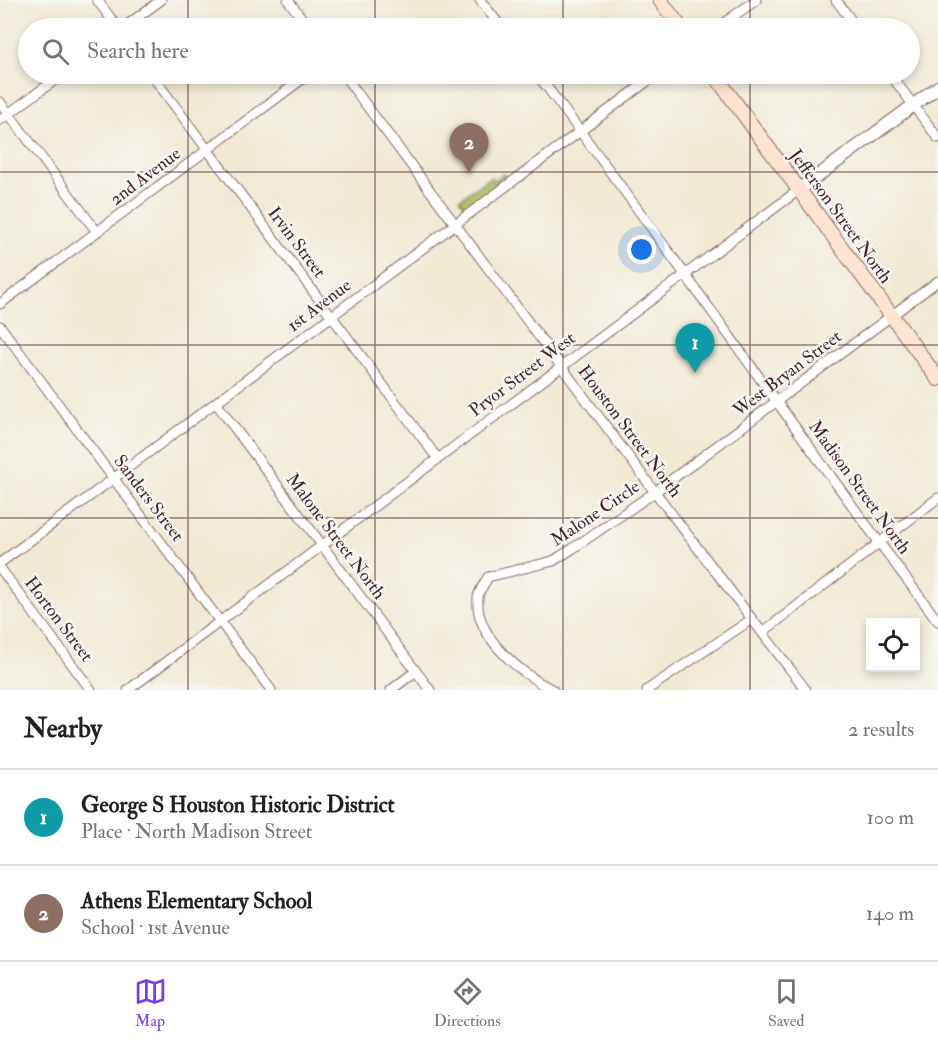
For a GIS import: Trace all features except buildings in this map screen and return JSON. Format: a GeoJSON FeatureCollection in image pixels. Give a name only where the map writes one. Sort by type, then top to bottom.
{"type":"FeatureCollection","features":[{"type":"Feature","properties":{"kind":"main road"},"geometry":{"type":"LineString","coordinates":[[660,0],[674,18]]}},
{"type":"Feature","properties":{"kind":"main road","name":"Jefferson Street North"},"geometry":{"type":"LineString","coordinates":[[721,84],[938,379]]}},
{"type":"Feature","properties":{"kind":"street"},"geometry":{"type":"LineString","coordinates":[[97,0],[110,18]]}},
{"type":"Feature","properties":{"kind":"street"},"geometry":{"type":"LineString","coordinates":[[137,18],[161,0]]}},
{"type":"Feature","properties":{"kind":"street"},"geometry":{"type":"LineString","coordinates":[[288,0],[302,18]]}},
{"type":"Feature","properties":{"kind":"street"},"geometry":{"type":"LineString","coordinates":[[480,0],[494,18]]}},
{"type":"Feature","properties":{"kind":"street"},"geometry":{"type":"LineString","coordinates":[[731,18],[756,0]]}},
{"type":"Feature","properties":{"kind":"street"},"geometry":{"type":"LineString","coordinates":[[836,0],[850,18]]}},
{"type":"Feature","properties":{"kind":"street"},"geometry":{"type":"LineString","coordinates":[[0,120],[50,84]]}},
{"type":"Feature","properties":{"kind":"street","name":"Irvin Street"},"geometry":{"type":"LineString","coordinates":[[159,84],[438,459]]}},
{"type":"Feature","properties":{"kind":"street","name":"2nd Avenue"},"geometry":{"type":"LineString","coordinates":[[0,304],[296,84]]}},
{"type":"Feature","properties":{"kind":"street","name":"Houston Street North"},"geometry":{"type":"LineString","coordinates":[[351,84],[806,690]]}},
{"type":"Feature","properties":{"kind":"street"},"geometry":{"type":"LineString","coordinates":[[545,84],[684,275]]}},
{"type":"Feature","properties":{"kind":"street","name":"1st Avenue"},"geometry":{"type":"LineString","coordinates":[[0,563],[644,84]]}},
{"type":"Feature","properties":{"kind":"street"},"geometry":{"type":"LineString","coordinates":[[897,84],[938,138]]}},
{"type":"Feature","properties":{"kind":"street","name":"Pryor Street West"},"geometry":{"type":"LineString","coordinates":[[128,690],[938,87]]}},
{"type":"Feature","properties":{"kind":"street"},"geometry":{"type":"LineString","coordinates":[[0,102],[97,232]]}},
{"type":"Feature","properties":{"kind":"street","name":"Madison Street North"},"geometry":{"type":"LineString","coordinates":[[684,275],[938,621]]}},
{"type":"Feature","properties":{"kind":"street","name":"West Bryan Street"},"geometry":{"type":"LineString","coordinates":[[655,492],[938,281]]}},
{"type":"Feature","properties":{"kind":"street","name":"Sanders Street"},"geometry":{"type":"LineString","coordinates":[[0,326],[271,690]]}},
{"type":"Feature","properties":{"kind":"street","name":"Malone Street North"},"geometry":{"type":"LineString","coordinates":[[216,403],[430,690]]}},
{"type":"Feature","properties":{"kind":"street","name":"Malone Circle"},"geometry":{"type":"LineString","coordinates":[[553,690],[534,680],[516,666],[500,650],[481,621],[478,598],[488,577],[553,561],[655,492]]}},
{"type":"Feature","properties":{"kind":"street"},"geometry":{"type":"LineString","coordinates":[[763,632],[938,498]]}},
{"type":"Feature","properties":{"kind":"street","name":"Horton Street"},"geometry":{"type":"LineString","coordinates":[[0,568],[91,690]]}},
{"type":"Feature","properties":{"kind":"street"},"geometry":{"type":"LineString","coordinates":[[647,690],[752,618]]}},
{"type":"Feature","properties":{"kind":"street"},"geometry":{"type":"LineString","coordinates":[[391,690],[416,671]]}},
{"type":"Feature","properties":{"kind":"green space"},"geometry":{"type":"Polygon","coordinates":[[[503,174],[507,178],[471,207],[465,206],[460,199],[491,177],[494,181],[503,174]]]}},
{"type":"Feature","properties":{"kind":"place","name":"Athens Elementary School"},"geometry":{"type":"Point","coordinates":[469,173]}},
{"type":"Feature","properties":{"kind":"place","name":"George S Houston Historic District"},"geometry":{"type":"Point","coordinates":[695,373]}}]}
